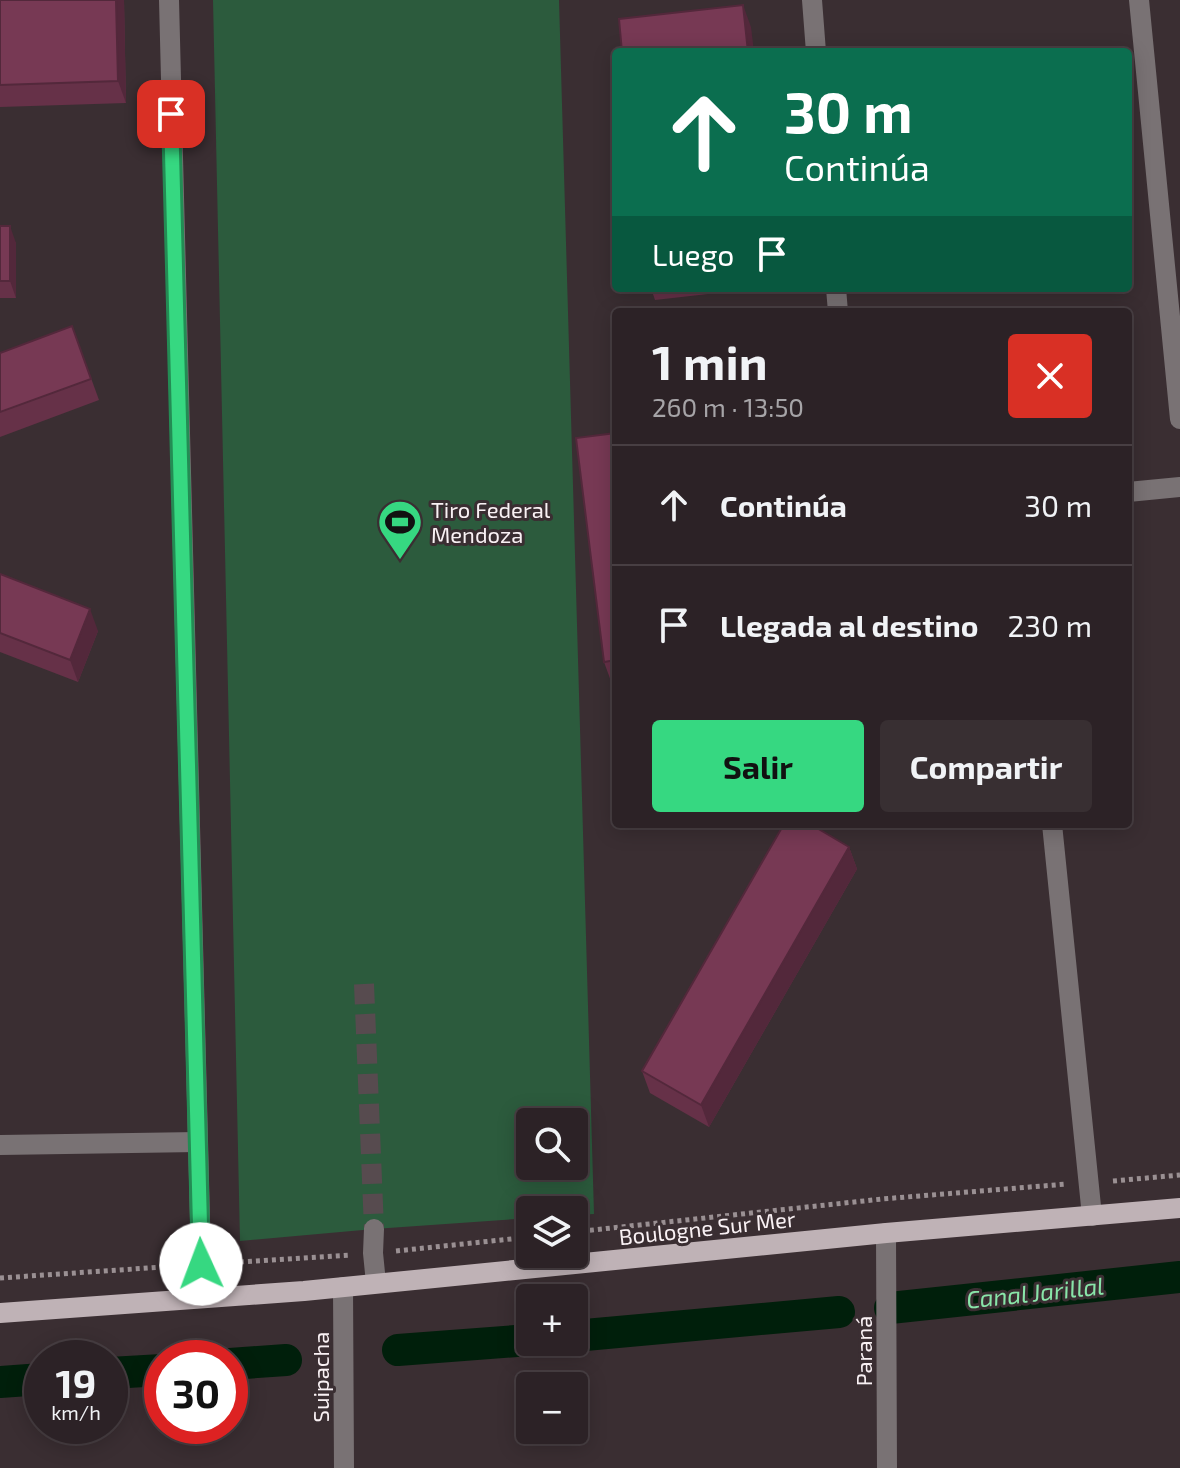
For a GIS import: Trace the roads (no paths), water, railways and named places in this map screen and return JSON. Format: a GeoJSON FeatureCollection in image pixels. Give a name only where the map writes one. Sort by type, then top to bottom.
{"type":"FeatureCollection","features":[{"type":"Feature","properties":{"kind":"main road","name":"Boulogne Sur Mer"},"geometry":{"type":"LineString","coordinates":[[0,1313],[343,1287],[886,1233],[1180,1208]]}},
{"type":"Feature","properties":{"kind":"street"},"geometry":{"type":"LineString","coordinates":[[169,0],[202,1298]]}},
{"type":"Feature","properties":{"kind":"street"},"geometry":{"type":"LineString","coordinates":[[812,0],[816,48]]}},
{"type":"Feature","properties":{"kind":"street"},"geometry":{"type":"LineString","coordinates":[[1139,0],[1180,419]]}},
{"type":"Feature","properties":{"kind":"street"},"geometry":{"type":"LineString","coordinates":[[1132,492],[1180,487]]}},
{"type":"Feature","properties":{"kind":"street"},"geometry":{"type":"LineString","coordinates":[[1052,828],[1092,1216]]}},
{"type":"Feature","properties":{"kind":"street"},"geometry":{"type":"LineString","coordinates":[[0,1145],[198,1142]]}},
{"type":"Feature","properties":{"kind":"street"},"geometry":{"type":"LineString","coordinates":[[374,1229],[376,1283]]}},
{"type":"Feature","properties":{"kind":"street","name":"Paraná"},"geometry":{"type":"LineString","coordinates":[[886,1233],[887,1468]]}},
{"type":"Feature","properties":{"kind":"street","name":"Suipacha"},"geometry":{"type":"LineString","coordinates":[[343,1287],[344,1468]]}},
{"type":"Feature","properties":{"kind":"waterway","name":"Canal Jarillal"},"geometry":{"type":"LineString","coordinates":[[890,1308],[1180,1277]]}},
{"type":"Feature","properties":{"kind":"waterway","name":"Canal Jarillal"},"geometry":{"type":"LineString","coordinates":[[588,1335],[839,1312]]}},
{"type":"Feature","properties":{"kind":"waterway","name":"Canal Jarillal"},"geometry":{"type":"LineString","coordinates":[[398,1350],[516,1341]]}},
{"type":"Feature","properties":{"kind":"waterway","name":"Canal Jarillal"},"geometry":{"type":"LineString","coordinates":[[248,1363],[286,1360]]}},
{"type":"Feature","properties":{"kind":"waterway","name":"Canal Jarillal"},"geometry":{"type":"LineString","coordinates":[[128,1372],[144,1371]]}},
{"type":"Feature","properties":{"kind":"waterway","name":"Canal Jarillal"},"geometry":{"type":"LineString","coordinates":[[0,1382],[24,1380]]}},
{"type":"Feature","properties":{"kind":"tunnel"},"geometry":{"type":"LineString","coordinates":[[364,984],[374,1229]]}},
{"type":"Feature","properties":{"kind":"place","name":"Tiro Federal Mendoza"},"geometry":{"type":"Point","coordinates":[400,561]}}]}
